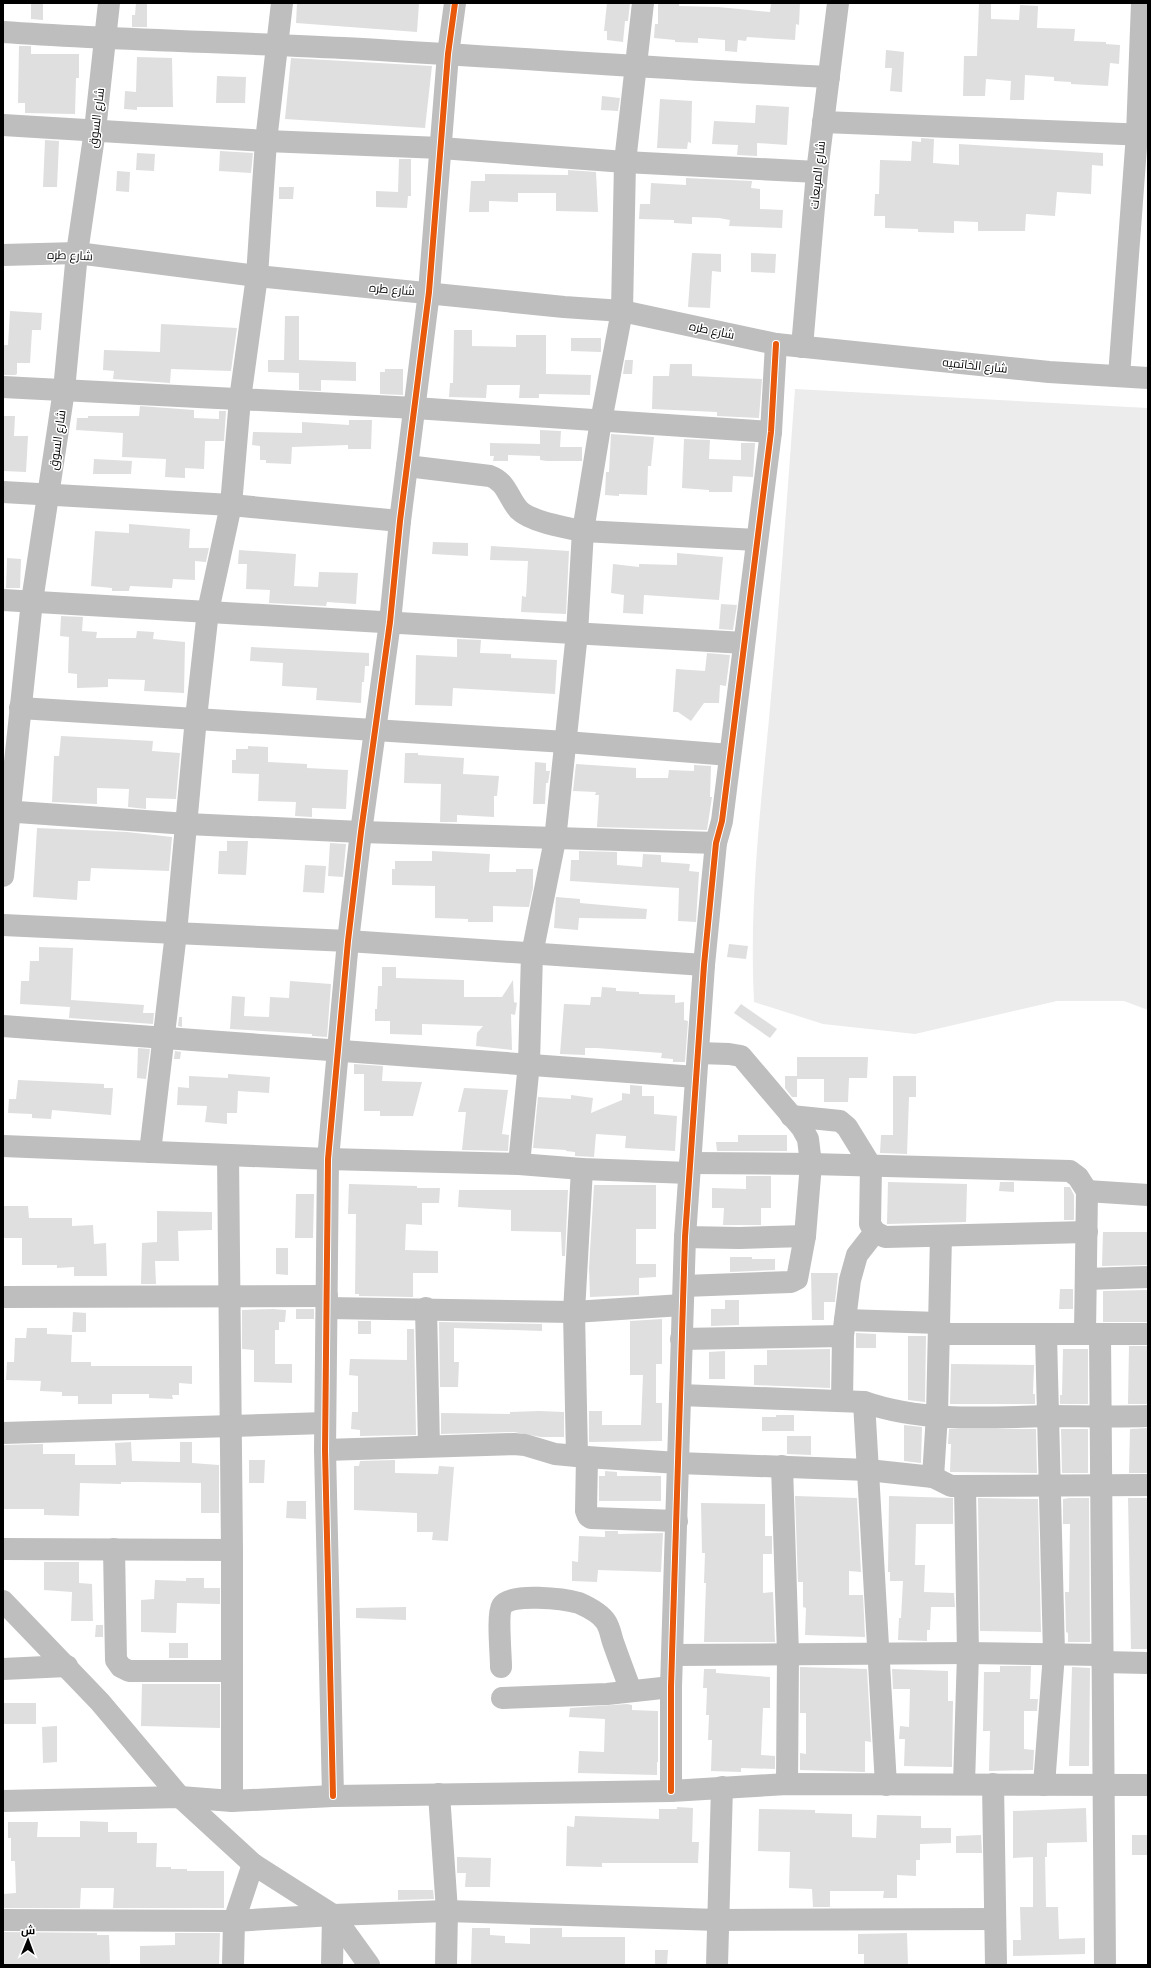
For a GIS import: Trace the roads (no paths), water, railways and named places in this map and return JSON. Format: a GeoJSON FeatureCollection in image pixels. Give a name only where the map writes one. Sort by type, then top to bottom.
{"type":"FeatureCollection","features":[{"type":"Feature","properties":{"kind":"street","name":"شارع السوق"},"geometry":{"type":"LineString","coordinates":[[3,876],[6,811],[20,708],[32,601],[64,390],[77,253],[95,130],[109,3]]}},
{"type":"Feature","properties":{"kind":"street"},"geometry":{"type":"LineString","coordinates":[[150,1152],[176,933],[196,718],[208,611],[231,505],[240,399],[257,276],[266,141],[282,3]]}},
{"type":"Feature","properties":{"kind":"street"},"geometry":{"type":"LineString","coordinates":[[333,1796],[325,1450],[328,1159],[348,942],[361,832],[390,622],[400,521],[429,292],[448,54],[455,3]]}},
{"type":"Feature","properties":{"kind":"street"},"geometry":{"type":"LineString","coordinates":[[519,1164],[529,1063],[532,954],[555,840],[577,633],[583,531],[601,421],[622,311],[625,162],[643,3]]}},
{"type":"Feature","properties":{"kind":"street","name":"شارع المربعات"},"geometry":{"type":"LineString","coordinates":[[802,347],[817,172],[838,3]]}},
{"type":"Feature","properties":{"kind":"street"},"geometry":{"type":"LineString","coordinates":[[1119,376],[1143,134],[1142,3]]}},
{"type":"Feature","properties":{"kind":"street"},"geometry":{"type":"LineString","coordinates":[[3,32],[105,39],[277,45],[448,54],[636,68],[829,77]]}},
{"type":"Feature","properties":{"kind":"street"},"geometry":{"type":"LineString","coordinates":[[823,122],[1143,134]]}},
{"type":"Feature","properties":{"kind":"street"},"geometry":{"type":"LineString","coordinates":[[3,125],[266,141],[441,148],[625,162],[817,172]]}},
{"type":"Feature","properties":{"kind":"street","name":"شارع طره"},"geometry":{"type":"LineString","coordinates":[[3,255],[77,253],[257,276],[429,292],[564,307],[622,311],[776,344],[802,347]]}},
{"type":"Feature","properties":{"kind":"street"},"geometry":{"type":"LineString","coordinates":[[671,1791],[671,1687],[685,1236],[704,965],[716,843],[722,821],[771,432],[776,344]]}},
{"type":"Feature","properties":{"kind":"street","name":"شارع الخاتميه"},"geometry":{"type":"LineString","coordinates":[[802,347],[1049,372],[1148,378]]}},
{"type":"Feature","properties":{"kind":"street"},"geometry":{"type":"LineString","coordinates":[[3,387],[415,408],[771,432]]}},
{"type":"Feature","properties":{"kind":"street"},"geometry":{"type":"LineString","coordinates":[[407,466],[490,476],[498,479],[503,484],[519,511],[560,528],[583,531],[757,540]]}},
{"type":"Feature","properties":{"kind":"street"},"geometry":{"type":"LineString","coordinates":[[3,492],[231,505],[400,521]]}},
{"type":"Feature","properties":{"kind":"street"},"geometry":{"type":"LineString","coordinates":[[3,600],[744,643]]}},
{"type":"Feature","properties":{"kind":"street"},"geometry":{"type":"LineString","coordinates":[[20,708],[566,742],[730,755]]}},
{"type":"Feature","properties":{"kind":"street"},"geometry":{"type":"LineString","coordinates":[[6,811],[187,824],[361,832],[555,840],[716,843]]}},
{"type":"Feature","properties":{"kind":"street"},"geometry":{"type":"LineString","coordinates":[[3,925],[348,942],[704,965]]}},
{"type":"Feature","properties":{"kind":"street"},"geometry":{"type":"LineString","coordinates":[[3,1026],[338,1052],[529,1063],[696,1077]]}},
{"type":"Feature","properties":{"kind":"street"},"geometry":{"type":"LineString","coordinates":[[3,1297],[229,1297],[426,1308],[574,1312],[683,1295],[791,1282],[797,1279],[805,1236],[811,1164],[808,1139],[802,1128],[741,1056],[730,1054],[698,1053]]}},
{"type":"Feature","properties":{"kind":"street"},"geometry":{"type":"LineString","coordinates":[[791,1116],[840,1121],[847,1127],[871,1166],[870,1224],[875,1232],[885,1237],[1087,1232]]}},
{"type":"Feature","properties":{"kind":"street"},"geometry":{"type":"LineString","coordinates":[[3,1146],[328,1159],[519,1164],[582,1169],[690,1168],[811,1164],[1070,1171],[1078,1177],[1087,1191],[1086,1279],[1100,1417],[1105,1965]]}},
{"type":"Feature","properties":{"kind":"street"},"geometry":{"type":"LineString","coordinates":[[228,1155],[232,1550],[232,1801]]}},
{"type":"Feature","properties":{"kind":"street"},"geometry":{"type":"LineString","coordinates":[[582,1169],[574,1312],[586,1511],[588,1516],[592,1518],[677,1521]]}},
{"type":"Feature","properties":{"kind":"street"},"geometry":{"type":"LineString","coordinates":[[1087,1191],[1148,1195]]}},
{"type":"Feature","properties":{"kind":"street"},"geometry":{"type":"LineString","coordinates":[[842,1401],[844,1328],[850,1280],[857,1255],[875,1232]]}},
{"type":"Feature","properties":{"kind":"street"},"geometry":{"type":"LineString","coordinates":[[685,1236],[740,1238],[805,1236]]}},
{"type":"Feature","properties":{"kind":"street"},"geometry":{"type":"LineString","coordinates":[[933,1477],[937,1415],[941,1236]]}},
{"type":"Feature","properties":{"kind":"street"},"geometry":{"type":"LineString","coordinates":[[1086,1279],[1148,1277]]}},
{"type":"Feature","properties":{"kind":"street"},"geometry":{"type":"LineString","coordinates":[[426,1308],[429,1446]]}},
{"type":"Feature","properties":{"kind":"street"},"geometry":{"type":"LineString","coordinates":[[681,1339],[844,1328],[939,1328],[1046,1335],[1148,1334]]}},
{"type":"Feature","properties":{"kind":"street"},"geometry":{"type":"LineString","coordinates":[[1044,1785],[1054,1654],[1046,1335]]}},
{"type":"Feature","properties":{"kind":"street"},"geometry":{"type":"LineString","coordinates":[[680,1395],[864,1402],[886,1410],[976,1419],[1047,1416],[1148,1416]]}},
{"type":"Feature","properties":{"kind":"street"},"geometry":{"type":"LineString","coordinates":[[864,1402],[886,1785]]}},
{"type":"Feature","properties":{"kind":"street"},"geometry":{"type":"LineString","coordinates":[[3,1433],[325,1423]]}},
{"type":"Feature","properties":{"kind":"street"},"geometry":{"type":"LineString","coordinates":[[325,1450],[514,1444],[525,1445],[555,1454],[582,1457],[678,1463],[868,1470],[933,1477],[951,1486],[965,1487],[1148,1485]]}},
{"type":"Feature","properties":{"kind":"street"},"geometry":{"type":"LineString","coordinates":[[782,1466],[788,1654],[787,1784]]}},
{"type":"Feature","properties":{"kind":"street"},"geometry":{"type":"LineString","coordinates":[[964,1784],[968,1653],[965,1487]]}},
{"type":"Feature","properties":{"kind":"street"},"geometry":{"type":"LineString","coordinates":[[114,1549],[116,1660],[121,1667],[129,1671],[232,1671]]}},
{"type":"Feature","properties":{"kind":"street"},"geometry":{"type":"LineString","coordinates":[[3,1550],[232,1550]]}},
{"type":"Feature","properties":{"kind":"street"},"geometry":{"type":"LineString","coordinates":[[501,1667],[500,1617],[501,1607],[505,1602],[513,1598],[546,1598],[579,1604],[596,1612],[606,1622],[631,1692]]}},
{"type":"Feature","properties":{"kind":"street"},"geometry":{"type":"LineString","coordinates":[[3,1601],[100,1702],[180,1797],[253,1864],[333,1915],[369,1965]]}},
{"type":"Feature","properties":{"kind":"street"},"geometry":{"type":"LineString","coordinates":[[673,1655],[968,1653],[1054,1654],[1148,1663]]}},
{"type":"Feature","properties":{"kind":"street"},"geometry":{"type":"LineString","coordinates":[[3,1669],[67,1666]]}},
{"type":"Feature","properties":{"kind":"street"},"geometry":{"type":"LineString","coordinates":[[502,1698],[608,1694],[671,1687]]}},
{"type":"Feature","properties":{"kind":"street"},"geometry":{"type":"LineString","coordinates":[[3,1801],[180,1797],[232,1801],[333,1796],[671,1791],[787,1784],[1148,1786]]}},
{"type":"Feature","properties":{"kind":"street"},"geometry":{"type":"LineString","coordinates":[[993,1784],[996,1965]]}},
{"type":"Feature","properties":{"kind":"street"},"geometry":{"type":"LineString","coordinates":[[717,1965],[717,1920],[722,1787]]}},
{"type":"Feature","properties":{"kind":"street"},"geometry":{"type":"LineString","coordinates":[[439,1794],[447,1911],[446,1965]]}},
{"type":"Feature","properties":{"kind":"street"},"geometry":{"type":"LineString","coordinates":[[233,1965],[234,1921],[253,1864]]}},
{"type":"Feature","properties":{"kind":"street"},"geometry":{"type":"LineString","coordinates":[[3,1920],[234,1921],[333,1915],[447,1911],[717,1920],[995,1919]]}},
{"type":"Feature","properties":{"kind":"street"},"geometry":{"type":"LineString","coordinates":[[332,1965],[333,1915]]}}]}
